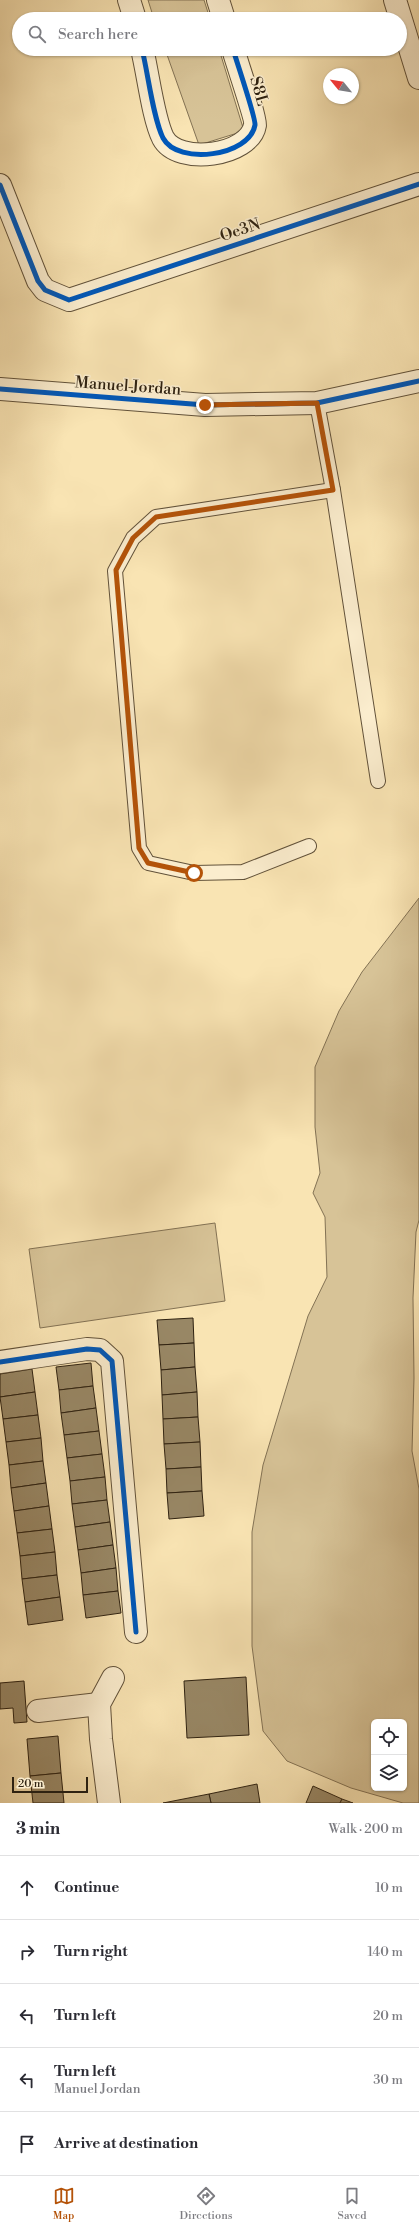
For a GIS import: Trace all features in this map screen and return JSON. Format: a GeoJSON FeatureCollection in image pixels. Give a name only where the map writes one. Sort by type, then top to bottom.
{"type":"FeatureCollection","features":[{"type":"Feature","properties":{"kind":"street"},"geometry":{"type":"LineString","coordinates":[[129,0],[133,12]]}},
{"type":"Feature","properties":{"kind":"street"},"geometry":{"type":"LineString","coordinates":[[218,0],[222,12]]}},
{"type":"Feature","properties":{"kind":"street"},"geometry":{"type":"LineString","coordinates":[[407,21],[419,78]]}},
{"type":"Feature","properties":{"kind":"street","name":"S8L"},"geometry":{"type":"LineString","coordinates":[[144,56],[164,139],[180,152],[192,155],[237,147],[249,137],[255,124],[235,56]]}},
{"type":"Feature","properties":{"kind":"street","name":"Oe3N"},"geometry":{"type":"LineString","coordinates":[[0,185],[38,281],[45,290],[69,300],[419,184]]}},
{"type":"Feature","properties":{"kind":"street","name":"Manuel Jordan"},"geometry":{"type":"LineString","coordinates":[[0,389],[205,405],[317,403],[419,381]]}},
{"type":"Feature","properties":{"kind":"street"},"geometry":{"type":"LineString","coordinates":[[0,1362],[87,1349],[100,1350],[112,1361],[136,1632]]}},
{"type":"Feature","properties":{"kind":"street"},"geometry":{"type":"LineString","coordinates":[[109,1803],[101,1739],[99,1704],[114,1678]]}},
{"type":"Feature","properties":{"kind":"street"},"geometry":{"type":"LineString","coordinates":[[38,1711],[99,1704]]}},
{"type":"Feature","properties":{"kind":"lane"},"geometry":{"type":"LineString","coordinates":[[317,403],[333,490],[378,781]]}},
{"type":"Feature","properties":{"kind":"lane"},"geometry":{"type":"LineString","coordinates":[[309,846],[243,872],[194,873],[148,863],[139,848],[116,570],[133,538],[156,517],[333,490]]}},
{"type":"Feature","properties":{"kind":"shaded area"},"geometry":{"type":"Polygon","coordinates":[[[148,0],[204,0],[208,12],[152,12],[148,0]]]}},
{"type":"Feature","properties":{"kind":"shaded area"},"geometry":{"type":"Polygon","coordinates":[[[167,56],[221,56],[244,131],[199,145],[167,56]]]}},
{"type":"Feature","properties":{"kind":"shaded area"},"geometry":{"type":"Polygon","coordinates":[[[419,898],[419,1220],[416,1232],[413,1298],[414,1378],[412,1451],[419,1489],[419,1803],[403,1803],[351,1788],[287,1761],[263,1731],[252,1646],[252,1532],[263,1465],[308,1316],[327,1277],[325,1217],[313,1193],[320,1173],[315,1127],[315,1067],[339,1011],[362,972],[419,898]]]}},
{"type":"Feature","properties":{"kind":"shaded area"},"geometry":{"type":"Polygon","coordinates":[[[215,1223],[225,1301],[40,1328],[29,1249],[215,1223]]]}},
{"type":"Feature","properties":{"kind":"building"},"geometry":{"type":"Polygon","coordinates":[[[193,1318],[194,1343],[159,1345],[157,1320],[193,1318]]]}},
{"type":"Feature","properties":{"kind":"building"},"geometry":{"type":"Polygon","coordinates":[[[194,1343],[195,1367],[161,1370],[159,1345],[194,1343]]]}},
{"type":"Feature","properties":{"kind":"building"},"geometry":{"type":"Polygon","coordinates":[[[91,1363],[93,1386],[59,1390],[56,1367],[91,1363]]]}},
{"type":"Feature","properties":{"kind":"building"},"geometry":{"type":"Polygon","coordinates":[[[195,1367],[197,1392],[162,1395],[161,1370],[195,1367]]]}},
{"type":"Feature","properties":{"kind":"building"},"geometry":{"type":"Polygon","coordinates":[[[32,1369],[35,1392],[0,1397],[0,1374],[32,1369]]]}},
{"type":"Feature","properties":{"kind":"building"},"geometry":{"type":"Polygon","coordinates":[[[93,1386],[96,1408],[61,1413],[59,1390],[93,1386]]]}},
{"type":"Feature","properties":{"kind":"building"},"geometry":{"type":"Polygon","coordinates":[[[35,1392],[38,1415],[3,1419],[0,1397],[35,1392]]]}},
{"type":"Feature","properties":{"kind":"building"},"geometry":{"type":"Polygon","coordinates":[[[197,1392],[198,1417],[163,1419],[162,1395],[197,1392]]]}},
{"type":"Feature","properties":{"kind":"building"},"geometry":{"type":"Polygon","coordinates":[[[96,1408],[99,1431],[64,1435],[61,1413],[96,1408]]]}},
{"type":"Feature","properties":{"kind":"building"},"geometry":{"type":"Polygon","coordinates":[[[38,1415],[41,1438],[6,1442],[3,1419],[38,1415]]]}},
{"type":"Feature","properties":{"kind":"building"},"geometry":{"type":"Polygon","coordinates":[[[198,1417],[200,1442],[164,1444],[163,1419],[198,1417]]]}},
{"type":"Feature","properties":{"kind":"building"},"geometry":{"type":"Polygon","coordinates":[[[99,1431],[102,1454],[67,1458],[64,1435],[99,1431]]]}},
{"type":"Feature","properties":{"kind":"building"},"geometry":{"type":"Polygon","coordinates":[[[41,1438],[43,1461],[9,1465],[6,1442],[41,1438]]]}},
{"type":"Feature","properties":{"kind":"building"},"geometry":{"type":"Polygon","coordinates":[[[200,1442],[201,1467],[166,1469],[164,1444],[200,1442]]]}},
{"type":"Feature","properties":{"kind":"building"},"geometry":{"type":"Polygon","coordinates":[[[102,1454],[105,1477],[70,1481],[67,1458],[102,1454]]]}},
{"type":"Feature","properties":{"kind":"building"},"geometry":{"type":"Polygon","coordinates":[[[43,1461],[46,1483],[11,1488],[9,1465],[43,1461]]]}},
{"type":"Feature","properties":{"kind":"building"},"geometry":{"type":"Polygon","coordinates":[[[201,1467],[202,1491],[167,1493],[166,1469],[201,1467]]]}},
{"type":"Feature","properties":{"kind":"building"},"geometry":{"type":"Polygon","coordinates":[[[105,1477],[107,1500],[72,1504],[70,1481],[105,1477]]]}},
{"type":"Feature","properties":{"kind":"building"},"geometry":{"type":"Polygon","coordinates":[[[46,1483],[49,1506],[14,1511],[11,1488],[46,1483]]]}},
{"type":"Feature","properties":{"kind":"building"},"geometry":{"type":"Polygon","coordinates":[[[202,1491],[204,1516],[169,1519],[167,1493],[202,1491]]]}},
{"type":"Feature","properties":{"kind":"building"},"geometry":{"type":"Polygon","coordinates":[[[107,1500],[110,1522],[75,1527],[72,1504],[107,1500]]]}},
{"type":"Feature","properties":{"kind":"building"},"geometry":{"type":"Polygon","coordinates":[[[49,1506],[52,1529],[17,1533],[14,1511],[49,1506]]]}},
{"type":"Feature","properties":{"kind":"building"},"geometry":{"type":"Polygon","coordinates":[[[110,1522],[113,1545],[78,1550],[75,1527],[110,1522]]]}},
{"type":"Feature","properties":{"kind":"building"},"geometry":{"type":"Polygon","coordinates":[[[52,1529],[55,1552],[20,1556],[17,1533],[52,1529]]]}},
{"type":"Feature","properties":{"kind":"building"},"geometry":{"type":"Polygon","coordinates":[[[113,1545],[116,1568],[81,1573],[78,1550],[113,1545]]]}},
{"type":"Feature","properties":{"kind":"building"},"geometry":{"type":"Polygon","coordinates":[[[55,1552],[57,1575],[22,1579],[20,1556],[55,1552]]]}},
{"type":"Feature","properties":{"kind":"building"},"geometry":{"type":"Polygon","coordinates":[[[116,1568],[118,1591],[83,1595],[81,1573],[116,1568]]]}},
{"type":"Feature","properties":{"kind":"building"},"geometry":{"type":"Polygon","coordinates":[[[57,1575],[60,1597],[25,1602],[22,1579],[57,1575]]]}},
{"type":"Feature","properties":{"kind":"building"},"geometry":{"type":"Polygon","coordinates":[[[118,1591],[121,1613],[86,1618],[83,1595],[118,1591]]]}},
{"type":"Feature","properties":{"kind":"building"},"geometry":{"type":"Polygon","coordinates":[[[60,1597],[63,1620],[28,1625],[25,1602],[60,1597]]]}},
{"type":"Feature","properties":{"kind":"building"},"geometry":{"type":"Polygon","coordinates":[[[246,1677],[249,1735],[187,1738],[184,1681],[246,1677]]]}},
{"type":"Feature","properties":{"kind":"building"},"geometry":{"type":"Polygon","coordinates":[[[24,1681],[27,1722],[14,1723],[13,1708],[0,1709],[0,1683],[24,1681]]]}},
{"type":"Feature","properties":{"kind":"building"},"geometry":{"type":"Polygon","coordinates":[[[58,1736],[61,1773],[30,1776],[27,1739],[58,1736]]]}},
{"type":"Feature","properties":{"kind":"building"},"geometry":{"type":"Polygon","coordinates":[[[61,1773],[64,1803],[33,1803],[30,1776],[61,1773]]]}},
{"type":"Feature","properties":{"kind":"building"},"geometry":{"type":"Polygon","coordinates":[[[257,1784],[260,1803],[211,1803],[209,1794],[257,1784]]]}},
{"type":"Feature","properties":{"kind":"building"},"geometry":{"type":"Polygon","coordinates":[[[313,1786],[342,1799],[340,1803],[306,1803],[313,1786]]]}},
{"type":"Feature","properties":{"kind":"building"},"geometry":{"type":"Polygon","coordinates":[[[209,1794],[211,1803],[163,1803],[209,1794]]]}},
{"type":"Feature","properties":{"kind":"building"},"geometry":{"type":"Polygon","coordinates":[[[342,1799],[353,1803],[340,1803],[342,1799]]]}},
{"type":"Feature","properties":{"kind":"cycle path"},"geometry":{"type":"LineString","coordinates":[[143,56],[156,119],[163,138],[171,147],[183,152],[197,154],[213,154],[228,150],[241,144],[250,136],[255,125],[235,56]]}},
{"type":"Feature","properties":{"kind":"cycle path"},"geometry":{"type":"LineString","coordinates":[[0,185],[38,281],[45,290],[69,300],[419,184]]}},
{"type":"Feature","properties":{"kind":"cycle path"},"geometry":{"type":"LineString","coordinates":[[0,389],[205,405],[317,403],[419,381]]}},
{"type":"Feature","properties":{"kind":"cycle path"},"geometry":{"type":"LineString","coordinates":[[0,1362],[87,1349],[100,1350],[112,1361],[136,1632]]}},
{"type":"Feature","properties":{"kind":"route"},"geometry":{"type":"LineString","coordinates":[[194,873],[148,863],[139,848],[116,570],[133,538],[156,517],[333,490],[317,403],[205,405]]}}]}
